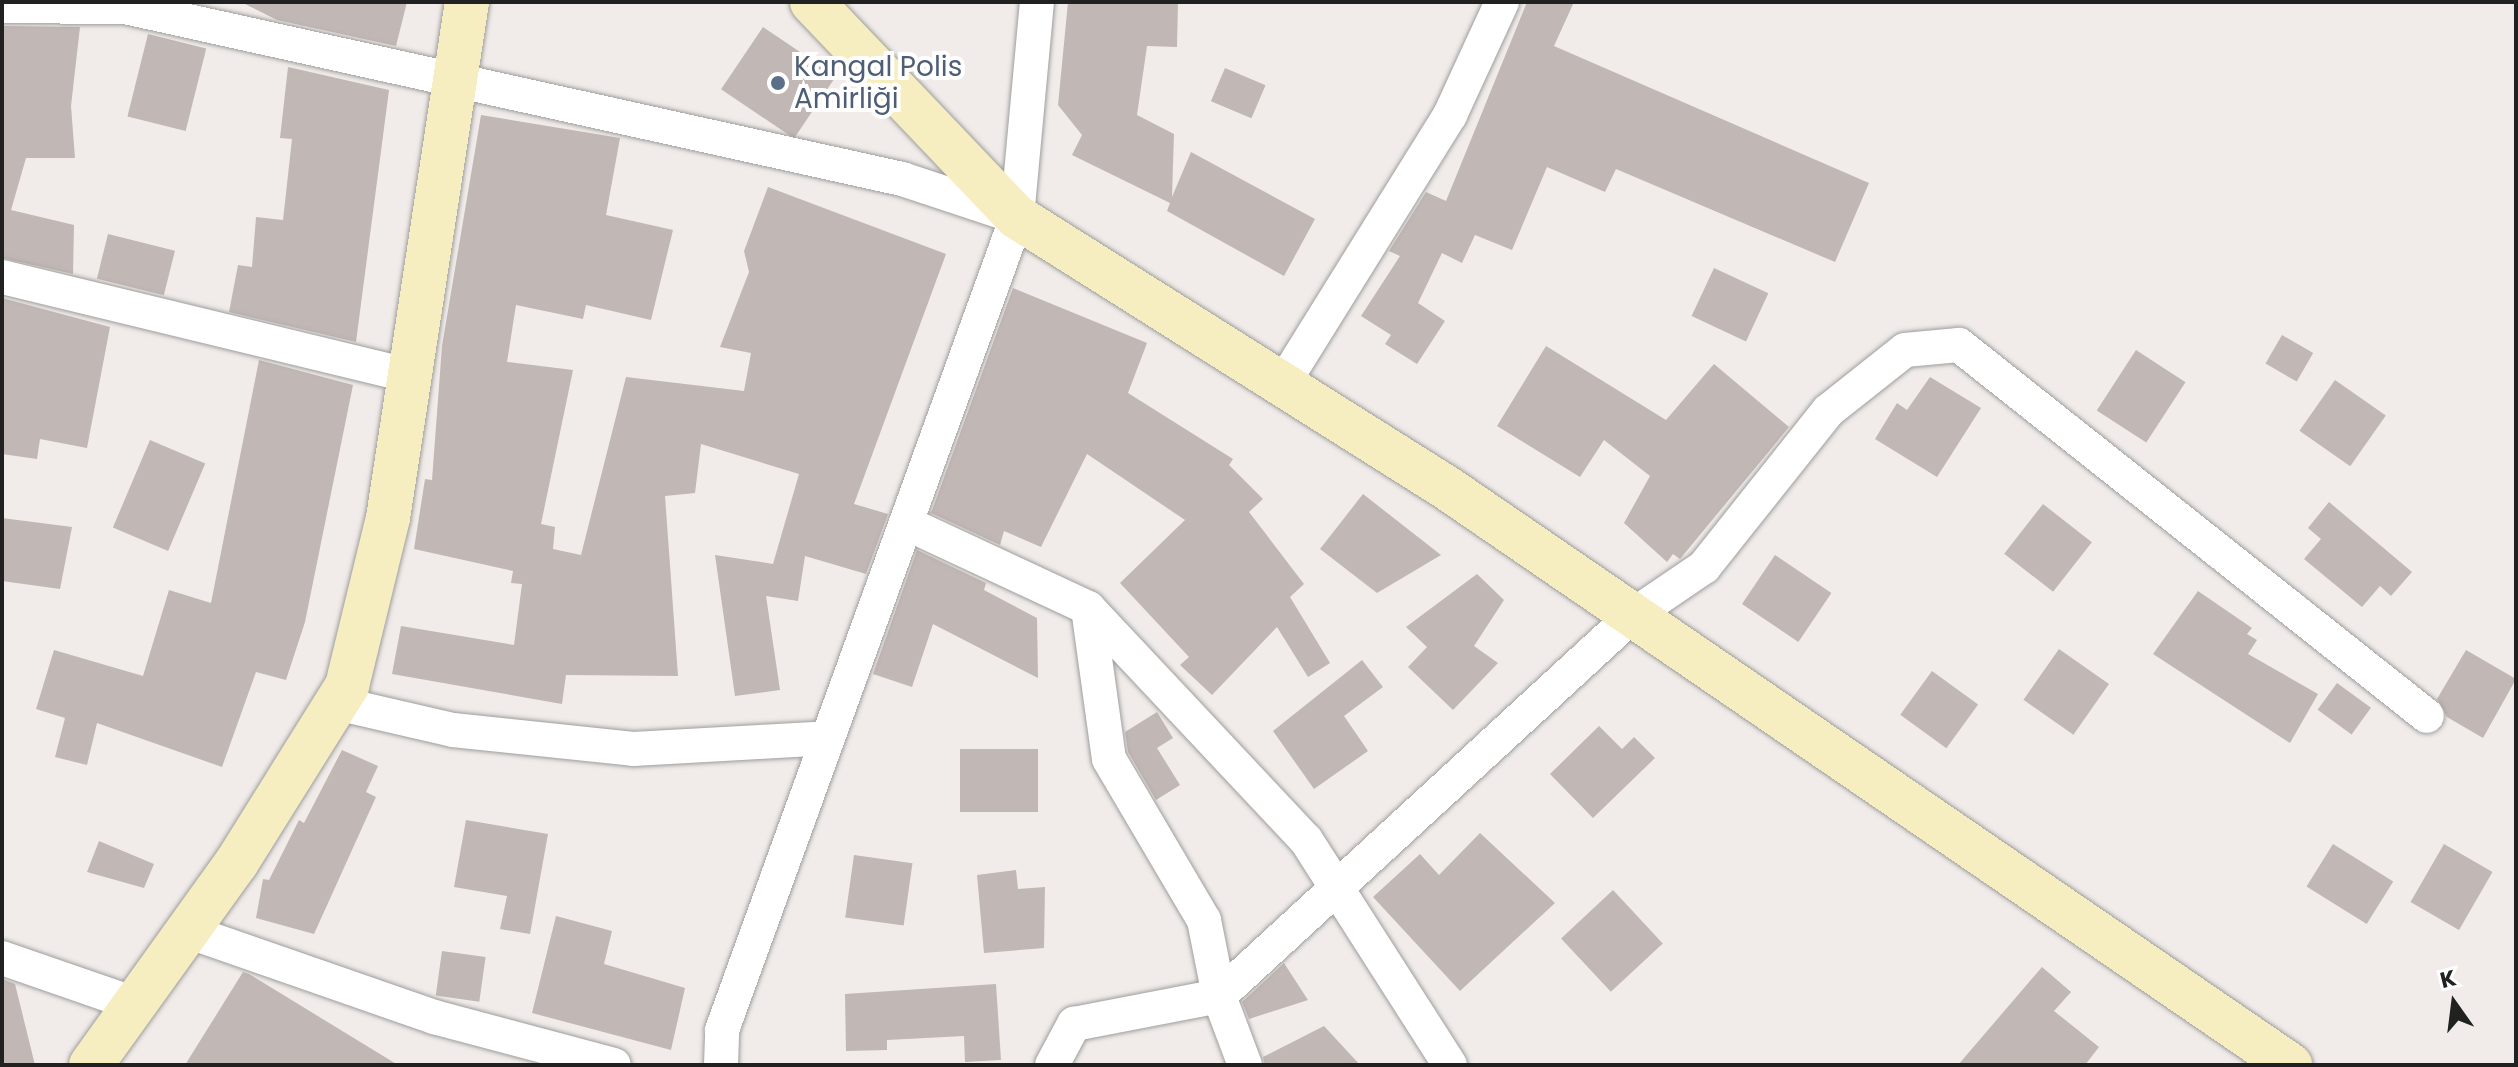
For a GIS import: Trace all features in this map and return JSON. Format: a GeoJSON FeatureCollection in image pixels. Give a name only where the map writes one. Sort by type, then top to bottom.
{"type":"FeatureCollection","features":[{"type":"Feature","properties":{"kind":"street"},"geometry":{"type":"LineString","coordinates":[[91,1065],[187,931],[347,686],[388,518],[467,2]]}},
{"type":"Feature","properties":{"kind":"street"},"geometry":{"type":"LineString","coordinates":[[812,2],[1017,217],[1282,385],[1632,616],[2290,1065]]}},
{"type":"Feature","properties":{"kind":"street"},"geometry":{"type":"LineString","coordinates":[[721,1065],[722,1030],[1017,217],[1037,2]]}},
{"type":"Feature","properties":{"kind":"street"},"geometry":{"type":"LineString","coordinates":[[1282,385],[1450,115],[1502,2]]}},
{"type":"Feature","properties":{"kind":"street"},"geometry":{"type":"LineString","coordinates":[[2,6],[125,7],[454,83],[902,179],[1017,217]]}},
{"type":"Feature","properties":{"kind":"street"},"geometry":{"type":"LineString","coordinates":[[2,277],[410,376]]}},
{"type":"Feature","properties":{"kind":"street"},"geometry":{"type":"LineString","coordinates":[[1052,1065],[1074,1024],[1219,996],[1335,884],[1632,616],[1704,567],[1828,411],[1905,350],[1959,345],[2427,716]]}},
{"type":"Feature","properties":{"kind":"street"},"geometry":{"type":"LineString","coordinates":[[906,523],[1088,608],[1306,840],[1450,1065]]}},
{"type":"Feature","properties":{"kind":"street"},"geometry":{"type":"LineString","coordinates":[[1088,608],[1109,759],[1204,920],[1219,996],[1245,1065]]}},
{"type":"Feature","properties":{"kind":"street"},"geometry":{"type":"LineString","coordinates":[[336,703],[453,730],[633,749],[828,738]]}},
{"type":"Feature","properties":{"kind":"street"},"geometry":{"type":"LineString","coordinates":[[187,931],[434,1017],[614,1065]]}},
{"type":"Feature","properties":{"kind":"street"},"geometry":{"type":"LineString","coordinates":[[2,958],[135,1004]]}},
{"type":"Feature","properties":{"kind":"building"},"geometry":{"type":"Polygon","coordinates":[[[241,2],[407,2],[396,46],[277,20],[241,2]]]}},
{"type":"Feature","properties":{"kind":"building"},"geometry":{"type":"Polygon","coordinates":[[[1068,2],[1178,2],[1177,47],[1147,46],[1137,115],[1174,134],[1172,197],[1191,152],[1315,219],[1284,276],[1167,211],[1170,203],[1072,155],[1082,135],[1058,105],[1068,2]]]}},
{"type":"Feature","properties":{"kind":"building"},"geometry":{"type":"Polygon","coordinates":[[[1527,2],[1574,2],[1554,46],[1869,183],[1835,262],[1616,169],[1605,192],[1547,167],[1512,250],[1475,235],[1462,263],[1442,253],[1418,303],[1445,321],[1417,364],[1385,344],[1391,335],[1361,316],[1400,256],[1389,251],[1426,192],[1446,201],[1527,2]]]}},
{"type":"Feature","properties":{"kind":"building"},"geometry":{"type":"Polygon","coordinates":[[[2,26],[80,27],[71,106],[75,158],[26,158],[11,210],[74,225],[73,274],[2,258],[2,26]]]}},
{"type":"Feature","properties":{"kind":"building","name":"Kangal Polis Amirliği"},"geometry":{"type":"Polygon","coordinates":[[[763,27],[836,76],[794,138],[721,89],[763,27]]]}},
{"type":"Feature","properties":{"kind":"building"},"geometry":{"type":"Polygon","coordinates":[[[148,34],[206,49],[186,131],[127,116],[148,34]]]}},
{"type":"Feature","properties":{"kind":"building"},"geometry":{"type":"Polygon","coordinates":[[[288,67],[389,90],[356,342],[229,312],[238,265],[252,267],[256,217],[283,220],[292,139],[280,138],[288,67]]]}},
{"type":"Feature","properties":{"kind":"building"},"geometry":{"type":"Polygon","coordinates":[[[1225,68],[1266,85],[1251,118],[1211,101],[1225,68]]]}},
{"type":"Feature","properties":{"kind":"building"},"geometry":{"type":"Polygon","coordinates":[[[481,115],[620,138],[606,215],[673,230],[651,320],[586,305],[583,319],[516,305],[507,362],[573,370],[541,524],[555,527],[553,549],[581,555],[626,377],[744,391],[751,353],[720,347],[749,272],[744,251],[768,187],[946,254],[854,504],[888,514],[866,574],[805,556],[798,601],[766,596],[780,690],[735,696],[715,555],[773,564],[799,474],[701,444],[695,493],[665,496],[678,676],[566,675],[562,704],[392,674],[401,626],[514,645],[522,584],[511,583],[513,571],[414,549],[425,479],[432,480],[442,346],[481,115]]]}},
{"type":"Feature","properties":{"kind":"building"},"geometry":{"type":"Polygon","coordinates":[[[108,234],[175,251],[164,295],[97,279],[108,234]]]}},
{"type":"Feature","properties":{"kind":"building"},"geometry":{"type":"Polygon","coordinates":[[[1714,268],[1768,293],[1746,341],[1692,316],[1714,268]]]}},
{"type":"Feature","properties":{"kind":"building"},"geometry":{"type":"Polygon","coordinates":[[[1013,288],[1147,343],[1128,393],[1233,459],[1229,465],[1263,499],[1249,512],[1304,584],[1290,597],[1330,663],[1308,677],[1277,627],[1212,695],[1180,665],[1189,657],[1120,583],[1185,520],[1087,454],[1041,547],[1004,531],[1000,545],[931,513],[1013,288]]]}},
{"type":"Feature","properties":{"kind":"building"},"geometry":{"type":"Polygon","coordinates":[[[2,298],[110,327],[87,448],[40,439],[37,459],[2,454],[2,298]]]}},
{"type":"Feature","properties":{"kind":"building"},"geometry":{"type":"Polygon","coordinates":[[[2282,335],[2313,353],[2297,382],[2266,364],[2282,335]]]}},
{"type":"Feature","properties":{"kind":"building"},"geometry":{"type":"Polygon","coordinates":[[[1546,346],[1666,420],[1714,364],[1789,427],[1680,559],[1673,554],[1667,562],[1624,523],[1650,476],[1604,440],[1580,477],[1497,426],[1546,346]]]}},
{"type":"Feature","properties":{"kind":"building"},"geometry":{"type":"Polygon","coordinates":[[[2136,350],[2185,382],[2146,443],[2097,410],[2136,350]]]}},
{"type":"Feature","properties":{"kind":"building"},"geometry":{"type":"Polygon","coordinates":[[[259,360],[353,385],[305,622],[286,680],[256,672],[222,767],[97,723],[87,765],[55,757],[65,718],[36,709],[54,650],[143,676],[169,590],[211,603],[259,360]]]}},
{"type":"Feature","properties":{"kind":"building"},"geometry":{"type":"Polygon","coordinates":[[[1930,377],[1981,408],[1937,477],[1875,439],[1897,403],[1907,410],[1930,377]]]}},
{"type":"Feature","properties":{"kind":"building"},"geometry":{"type":"Polygon","coordinates":[[[2335,380],[2386,416],[2350,466],[2299,431],[2335,380]]]}},
{"type":"Feature","properties":{"kind":"building"},"geometry":{"type":"Polygon","coordinates":[[[150,440],[205,463],[168,551],[113,527],[150,440]]]}},
{"type":"Feature","properties":{"kind":"building"},"geometry":{"type":"Polygon","coordinates":[[[1363,494],[1441,555],[1377,593],[1320,549],[1363,494]]]}},
{"type":"Feature","properties":{"kind":"building"},"geometry":{"type":"Polygon","coordinates":[[[2329,502],[2412,572],[2391,596],[2380,586],[2362,607],[2304,559],[2321,539],[2308,528],[2329,502]]]}},
{"type":"Feature","properties":{"kind":"building"},"geometry":{"type":"Polygon","coordinates":[[[2043,504],[2092,542],[2053,592],[2004,554],[2043,504]]]}},
{"type":"Feature","properties":{"kind":"building"},"geometry":{"type":"Polygon","coordinates":[[[2,518],[72,527],[60,589],[2,581],[2,518]]]}},
{"type":"Feature","properties":{"kind":"building"},"geometry":{"type":"Polygon","coordinates":[[[917,550],[986,583],[984,590],[1037,618],[1038,678],[933,624],[912,687],[873,674],[917,550]]]}},
{"type":"Feature","properties":{"kind":"building"},"geometry":{"type":"Polygon","coordinates":[[[1775,555],[1831,593],[1798,642],[1742,604],[1775,555]]]}},
{"type":"Feature","properties":{"kind":"building"},"geometry":{"type":"Polygon","coordinates":[[[1477,574],[1504,600],[1474,646],[1498,663],[1453,710],[1408,667],[1427,647],[1406,627],[1477,574]]]}},
{"type":"Feature","properties":{"kind":"building"},"geometry":{"type":"Polygon","coordinates":[[[2198,591],[2252,628],[2247,634],[2257,640],[2248,654],[2318,694],[2290,743],[2153,654],[2198,591]]]}},
{"type":"Feature","properties":{"kind":"building"},"geometry":{"type":"Polygon","coordinates":[[[2059,649],[2109,684],[2073,735],[2023,700],[2059,649]]]}},
{"type":"Feature","properties":{"kind":"building"},"geometry":{"type":"Polygon","coordinates":[[[2466,650],[2516,679],[2483,738],[2447,717],[2437,699],[2466,650]]]}},
{"type":"Feature","properties":{"kind":"building"},"geometry":{"type":"Polygon","coordinates":[[[1362,660],[1383,687],[1344,716],[1368,751],[1314,789],[1273,731],[1362,660]]]}},
{"type":"Feature","properties":{"kind":"building"},"geometry":{"type":"Polygon","coordinates":[[[1932,671],[1978,705],[1946,748],[1900,715],[1932,671]]]}},
{"type":"Feature","properties":{"kind":"building"},"geometry":{"type":"Polygon","coordinates":[[[2337,683],[2371,708],[2352,734],[2318,710],[2337,683]]]}},
{"type":"Feature","properties":{"kind":"building"},"geometry":{"type":"Polygon","coordinates":[[[1157,712],[1173,738],[1157,748],[1180,785],[1156,800],[1128,752],[1125,732],[1157,712]]]}},
{"type":"Feature","properties":{"kind":"building"},"geometry":{"type":"Polygon","coordinates":[[[1599,726],[1622,749],[1634,737],[1655,758],[1593,818],[1550,774],[1599,726]]]}},
{"type":"Feature","properties":{"kind":"building"},"geometry":{"type":"Polygon","coordinates":[[[960,749],[1038,749],[1038,812],[960,812],[960,749]]]}},
{"type":"Feature","properties":{"kind":"building"},"geometry":{"type":"Polygon","coordinates":[[[342,750],[378,766],[366,792],[376,797],[314,934],[256,918],[263,879],[269,880],[299,820],[304,823],[342,750]]]}},
{"type":"Feature","properties":{"kind":"building"},"geometry":{"type":"Polygon","coordinates":[[[466,820],[548,834],[530,934],[500,929],[507,896],[454,887],[466,820]]]}},
{"type":"Feature","properties":{"kind":"building"},"geometry":{"type":"Polygon","coordinates":[[[1480,833],[1555,903],[1460,991],[1373,897],[1420,854],[1439,875],[1480,833]]]}},
{"type":"Feature","properties":{"kind":"building"},"geometry":{"type":"Polygon","coordinates":[[[99,841],[154,864],[144,888],[87,872],[99,841]]]}},
{"type":"Feature","properties":{"kind":"building"},"geometry":{"type":"Polygon","coordinates":[[[2333,844],[2393,882],[2367,924],[2307,886],[2333,844]]]}},
{"type":"Feature","properties":{"kind":"building"},"geometry":{"type":"Polygon","coordinates":[[[2444,844],[2492,872],[2459,930],[2410,902],[2444,844]]]}},
{"type":"Feature","properties":{"kind":"building"},"geometry":{"type":"Polygon","coordinates":[[[854,855],[912,863],[904,926],[845,917],[854,855]]]}},
{"type":"Feature","properties":{"kind":"building"},"geometry":{"type":"Polygon","coordinates":[[[1016,870],[1018,889],[1045,887],[1044,948],[984,953],[977,875],[1016,870]]]}},
{"type":"Feature","properties":{"kind":"building"},"geometry":{"type":"Polygon","coordinates":[[[1613,890],[1663,943],[1611,992],[1561,938],[1613,890]]]}},
{"type":"Feature","properties":{"kind":"building"},"geometry":{"type":"Polygon","coordinates":[[[556,916],[612,931],[604,964],[685,988],[671,1050],[532,1013],[556,916]]]}},
{"type":"Feature","properties":{"kind":"building"},"geometry":{"type":"Polygon","coordinates":[[[442,951],[486,957],[479,1002],[436,996],[442,951]]]}},
{"type":"Feature","properties":{"kind":"building"},"geometry":{"type":"Polygon","coordinates":[[[1284,963],[1308,1000],[1249,1019],[1242,1002],[1284,963]]]}},
{"type":"Feature","properties":{"kind":"building"},"geometry":{"type":"Polygon","coordinates":[[[2042,967],[2071,992],[2054,1011],[2099,1047],[2085,1065],[1958,1065],[2042,967]]]}},
{"type":"Feature","properties":{"kind":"building"},"geometry":{"type":"Polygon","coordinates":[[[243,972],[249,974],[398,1065],[185,1065],[243,972]]]}},
{"type":"Feature","properties":{"kind":"building"},"geometry":{"type":"Polygon","coordinates":[[[2,979],[15,984],[35,1065],[2,1065],[2,979]]]}},
{"type":"Feature","properties":{"kind":"building"},"geometry":{"type":"Polygon","coordinates":[[[996,984],[1001,1060],[965,1062],[964,1036],[887,1040],[887,1050],[846,1051],[845,994],[996,984]]]}},
{"type":"Feature","properties":{"kind":"building"},"geometry":{"type":"Polygon","coordinates":[[[1324,1026],[1360,1065],[1265,1065],[1263,1057],[1324,1026]]]}},
{"type":"Feature","properties":{"kind":"place","name":"Kangal Polis Amirliği"},"geometry":{"type":"Point","coordinates":[778,83]}}]}
